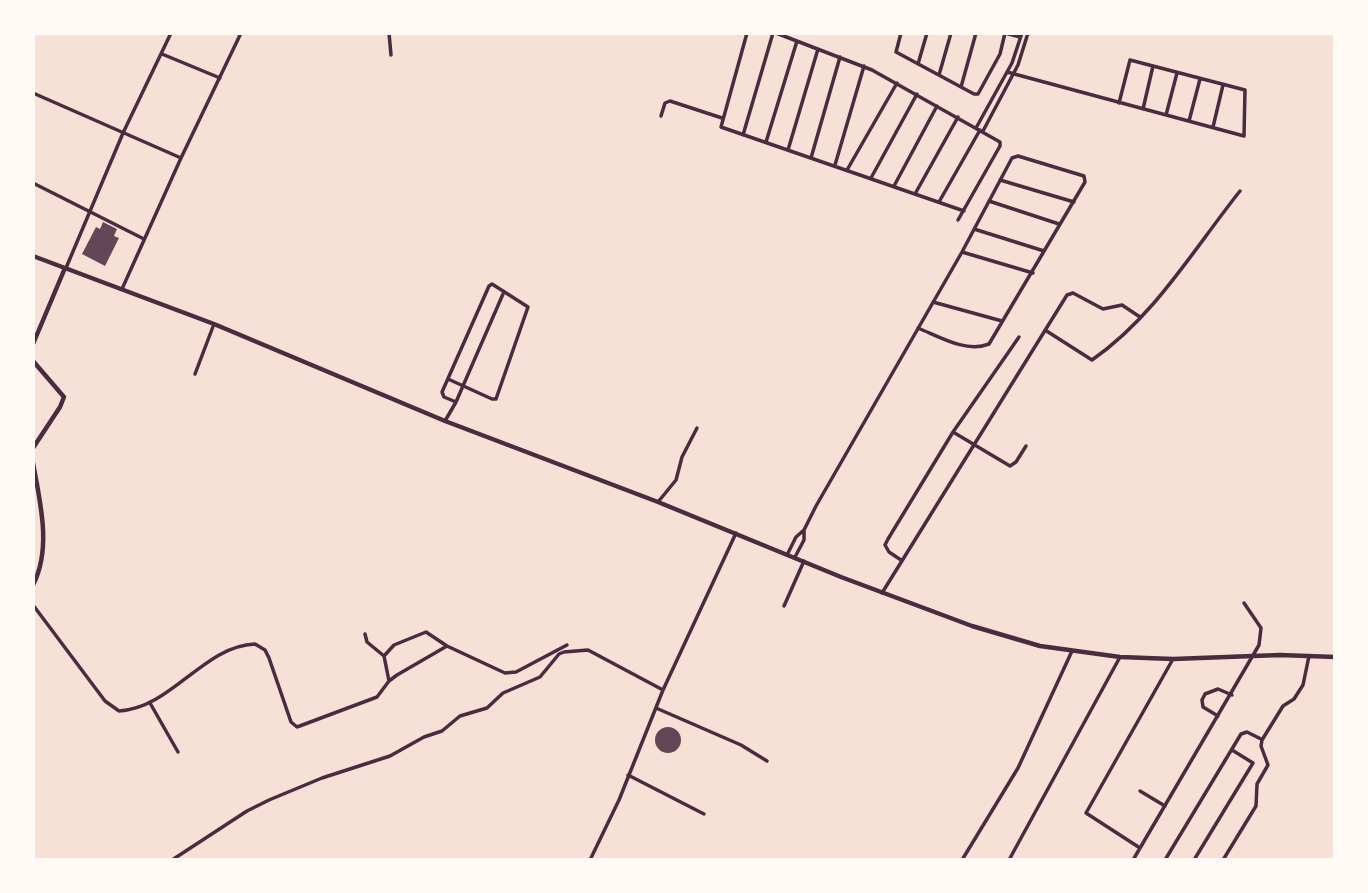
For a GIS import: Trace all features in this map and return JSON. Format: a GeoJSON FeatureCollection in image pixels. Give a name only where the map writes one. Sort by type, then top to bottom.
{"type":"FeatureCollection","features":[{"type":"Feature","properties":{"kind":"street"},"geometry":{"type":"LineString","coordinates":[[33,344],[123,133],[171,33]]}},
{"type":"Feature","properties":{"kind":"street"},"geometry":{"type":"LineString","coordinates":[[122,289],[180,158],[241,33]]}},
{"type":"Feature","properties":{"kind":"street"},"geometry":{"type":"LineString","coordinates":[[389,33],[391,55]]}},
{"type":"Feature","properties":{"kind":"street"},"geometry":{"type":"LineString","coordinates":[[747,33],[721,127],[964,211]]}},
{"type":"Feature","properties":{"kind":"street"},"geometry":{"type":"LineString","coordinates":[[743,135],[774,33],[864,66],[998,140],[1000,144],[958,220]]}},
{"type":"Feature","properties":{"kind":"street"},"geometry":{"type":"LineString","coordinates":[[901,33],[897,52],[974,94],[978,94],[1000,54],[1005,33],[1025,35]]}},
{"type":"Feature","properties":{"kind":"street"},"geometry":{"type":"LineString","coordinates":[[918,64],[927,33]]}},
{"type":"Feature","properties":{"kind":"street"},"geometry":{"type":"LineString","coordinates":[[939,76],[951,33]]}},
{"type":"Feature","properties":{"kind":"street"},"geometry":{"type":"LineString","coordinates":[[961,87],[976,33]]}},
{"type":"Feature","properties":{"kind":"street"},"geometry":{"type":"LineString","coordinates":[[979,130],[982,117],[1025,35]]}},
{"type":"Feature","properties":{"kind":"street"},"geometry":{"type":"LineString","coordinates":[[939,202],[1013,74],[1025,35]]}},
{"type":"Feature","properties":{"kind":"street"},"geometry":{"type":"LineString","coordinates":[[766,142],[797,41]]}},
{"type":"Feature","properties":{"kind":"street"},"geometry":{"type":"LineString","coordinates":[[788,150],[818,49]]}},
{"type":"Feature","properties":{"kind":"street"},"geometry":{"type":"LineString","coordinates":[[162,54],[220,78]]}},
{"type":"Feature","properties":{"kind":"street"},"geometry":{"type":"LineString","coordinates":[[811,158],[840,57]]}},
{"type":"Feature","properties":{"kind":"street"},"geometry":{"type":"LineString","coordinates":[[1007,72],[1119,103],[1244,136],[1245,90],[1130,60],[1119,103]]}},
{"type":"Feature","properties":{"kind":"street"},"geometry":{"type":"LineString","coordinates":[[834,166],[864,66]]}},
{"type":"Feature","properties":{"kind":"street"},"geometry":{"type":"LineString","coordinates":[[1143,109],[1153,66]]}},
{"type":"Feature","properties":{"kind":"street"},"geometry":{"type":"LineString","coordinates":[[1166,115],[1177,73]]}},
{"type":"Feature","properties":{"kind":"street"},"geometry":{"type":"LineString","coordinates":[[1189,121],[1200,79]]}},
{"type":"Feature","properties":{"kind":"street"},"geometry":{"type":"LineString","coordinates":[[846,170],[897,83]]}},
{"type":"Feature","properties":{"kind":"street"},"geometry":{"type":"LineString","coordinates":[[1212,128],[1223,85]]}},
{"type":"Feature","properties":{"kind":"street"},"geometry":{"type":"LineString","coordinates":[[33,93],[180,158]]}},
{"type":"Feature","properties":{"kind":"street"},"geometry":{"type":"LineString","coordinates":[[870,178],[917,94]]}},
{"type":"Feature","properties":{"kind":"street"},"geometry":{"type":"LineString","coordinates":[[661,116],[665,103],[670,101],[722,118]]}},
{"type":"Feature","properties":{"kind":"street"},"geometry":{"type":"LineString","coordinates":[[894,186],[937,106]]}},
{"type":"Feature","properties":{"kind":"street"},"geometry":{"type":"LineString","coordinates":[[915,194],[958,117]]}},
{"type":"Feature","properties":{"kind":"street"},"geometry":{"type":"LineString","coordinates":[[982,117],[988,121]]}},
{"type":"Feature","properties":{"kind":"street"},"geometry":{"type":"LineString","coordinates":[[787,555],[796,537],[804,530],[848,449],[933,302],[962,252],[1012,158],[1018,156],[1083,176],[1085,183],[989,344],[979,348],[958,344],[918,328]]}},
{"type":"Feature","properties":{"kind":"street"},"geometry":{"type":"LineString","coordinates":[[1000,180],[1074,202]]}},
{"type":"Feature","properties":{"kind":"street"},"geometry":{"type":"LineString","coordinates":[[33,183],[144,239]]}},
{"type":"Feature","properties":{"kind":"street"},"geometry":{"type":"LineString","coordinates":[[1045,330],[1092,360],[1119,338],[1167,289],[1240,191]]}},
{"type":"Feature","properties":{"kind":"street"},"geometry":{"type":"LineString","coordinates":[[989,201],[1059,224]]}},
{"type":"Feature","properties":{"kind":"street"},"geometry":{"type":"LineString","coordinates":[[974,229],[1044,251]]}},
{"type":"Feature","properties":{"kind":"street"},"geometry":{"type":"LineString","coordinates":[[962,252],[1032,273]]}},
{"type":"Feature","properties":{"kind":"street"},"geometry":{"type":"LineString","coordinates":[[33,256],[214,324],[445,421],[658,502],[881,593],[972,626],[1040,646],[1120,657],[1335,657]]}},
{"type":"Feature","properties":{"kind":"street"},"geometry":{"type":"LineString","coordinates":[[448,379],[492,399],[496,398],[527,306],[492,284],[489,286],[448,379],[442,394],[456,402]]}},
{"type":"Feature","properties":{"kind":"street"},"geometry":{"type":"LineString","coordinates":[[445,421],[464,386],[503,293]]}},
{"type":"Feature","properties":{"kind":"street"},"geometry":{"type":"LineString","coordinates":[[881,593],[1065,298],[1070,293],[1102,309],[1122,305],[1140,317]]}},
{"type":"Feature","properties":{"kind":"street"},"geometry":{"type":"LineString","coordinates":[[933,302],[1003,321]]}},
{"type":"Feature","properties":{"kind":"street"},"geometry":{"type":"LineString","coordinates":[[195,374],[214,324]]}},
{"type":"Feature","properties":{"kind":"street"},"geometry":{"type":"LineString","coordinates":[[901,560],[889,552],[885,545],[953,432],[1019,337]]}},
{"type":"Feature","properties":{"kind":"street"},"geometry":{"type":"LineString","coordinates":[[33,361],[64,397],[33,448]]}},
{"type":"Feature","properties":{"kind":"street"},"geometry":{"type":"LineString","coordinates":[[658,502],[676,480],[682,457],[697,428]]}},
{"type":"Feature","properties":{"kind":"street"},"geometry":{"type":"LineString","coordinates":[[953,432],[1010,466],[1016,462],[1026,446]]}},
{"type":"Feature","properties":{"kind":"street"},"geometry":{"type":"LineString","coordinates":[[33,463],[43,530],[42,550],[33,585]]}},
{"type":"Feature","properties":{"kind":"street"},"geometry":{"type":"LineString","coordinates":[[796,557],[804,530]]}},
{"type":"Feature","properties":{"kind":"street"},"geometry":{"type":"LineString","coordinates":[[590,860],[619,800],[663,690],[736,533]]}},
{"type":"Feature","properties":{"kind":"street"},"geometry":{"type":"LineString","coordinates":[[784,606],[804,561]]}},
{"type":"Feature","properties":{"kind":"street"},"geometry":{"type":"LineString","coordinates":[[1133,860],[1259,645],[1261,628],[1244,603]]}},
{"type":"Feature","properties":{"kind":"street"},"geometry":{"type":"LineString","coordinates":[[33,606],[113,708],[124,711],[150,703],[222,654],[249,644],[261,646],[269,658],[291,722],[297,727],[377,697],[389,681],[447,646]]}},
{"type":"Feature","properties":{"kind":"street"},"geometry":{"type":"LineString","coordinates":[[384,656],[394,645],[426,632],[447,646],[505,673],[516,672],[567,645]]}},
{"type":"Feature","properties":{"kind":"street"},"geometry":{"type":"LineString","coordinates":[[365,634],[367,642],[384,656],[389,681]]}},
{"type":"Feature","properties":{"kind":"street"},"geometry":{"type":"LineString","coordinates":[[172,860],[269,800],[322,778],[390,756],[424,737],[442,731],[460,716],[487,708],[503,693],[540,677],[551,662],[564,652],[588,650],[663,690]]}},
{"type":"Feature","properties":{"kind":"street"},"geometry":{"type":"LineString","coordinates":[[962,860],[1018,768],[1072,651]]}},
{"type":"Feature","properties":{"kind":"street"},"geometry":{"type":"LineString","coordinates":[[1223,860],[1256,806],[1257,784],[1268,765],[1261,746],[1262,740],[1283,706],[1294,699],[1303,685],[1309,656]]}},
{"type":"Feature","properties":{"kind":"street"},"geometry":{"type":"LineString","coordinates":[[1009,860],[1120,657]]}},
{"type":"Feature","properties":{"kind":"street"},"geometry":{"type":"LineString","coordinates":[[1140,848],[1086,813],[1173,659]]}},
{"type":"Feature","properties":{"kind":"street"},"geometry":{"type":"LineString","coordinates":[[1219,716],[1203,707],[1205,694],[1214,689],[1232,695]]}},
{"type":"Feature","properties":{"kind":"street"},"geometry":{"type":"LineString","coordinates":[[150,703],[177,752]]}},
{"type":"Feature","properties":{"kind":"street"},"geometry":{"type":"LineString","coordinates":[[656,708],[741,745],[767,761]]}},
{"type":"Feature","properties":{"kind":"street"},"geometry":{"type":"LineString","coordinates":[[1165,860],[1244,732],[1262,740]]}},
{"type":"Feature","properties":{"kind":"street"},"geometry":{"type":"LineString","coordinates":[[1194,860],[1253,763],[1231,750]]}},
{"type":"Feature","properties":{"kind":"street"},"geometry":{"type":"LineString","coordinates":[[628,775],[704,814]]}},
{"type":"Feature","properties":{"kind":"street"},"geometry":{"type":"LineString","coordinates":[[1140,792],[1166,806]]}},
{"type":"Feature","properties":{"kind":"building"},"geometry":{"type":"Polygon","coordinates":[[[103,222],[117,229],[114,236],[119,238],[105,266],[82,254],[96,227],[100,229],[103,222]]]}},
{"type":"Feature","properties":{"kind":"building"},"geometry":{"type":"Polygon","coordinates":[[[668,727],[677,731],[681,740],[677,749],[668,753],[659,749],[655,740],[659,731],[668,727]]]}}]}
